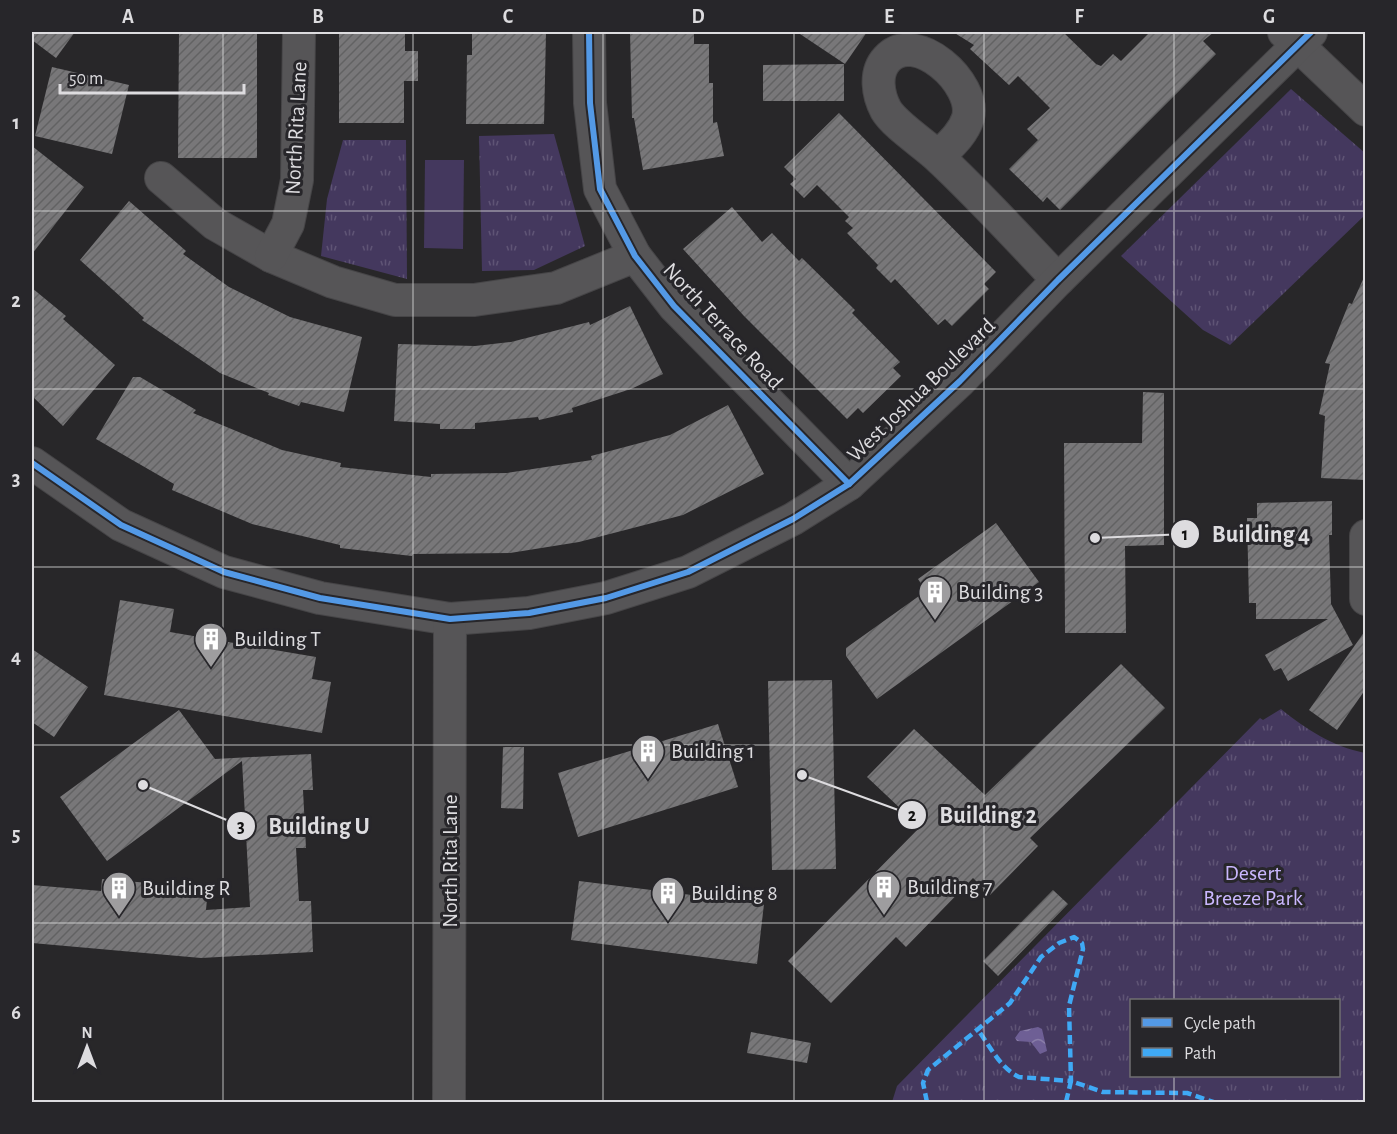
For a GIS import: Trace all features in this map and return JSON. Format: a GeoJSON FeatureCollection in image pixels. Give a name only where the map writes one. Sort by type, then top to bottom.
{"type":"FeatureCollection","features":[{"type":"Feature","properties":{"kind":"street","name":"North Rita Lane"},"geometry":{"type":"LineString","coordinates":[[271,256],[288,224],[297,180],[299,32]]}},
{"type":"Feature","properties":{"kind":"street","name":"North Terrace Road"},"geometry":{"type":"LineString","coordinates":[[590,32],[590,103],[600,189],[635,256],[674,306],[849,484]]}},
{"type":"Feature","properties":{"kind":"street"},"geometry":{"type":"LineString","coordinates":[[1298,36],[1365,110]]}},
{"type":"Feature","properties":{"kind":"street","name":"West Joshua Boulevard"},"geometry":{"type":"LineString","coordinates":[[32,463],[121,525],[224,572],[320,598],[450,619],[530,613],[606,598],[688,572],[794,519],[849,484],[960,381],[1298,36]]}},
{"type":"Feature","properties":{"kind":"street"},"geometry":{"type":"LineString","coordinates":[[938,157],[1058,280]]}},
{"type":"Feature","properties":{"kind":"street"},"geometry":{"type":"LineString","coordinates":[[161,178],[214,224],[271,256],[333,282],[395,300],[474,300],[556,288],[635,256]]}},
{"type":"Feature","properties":{"kind":"street"},"geometry":{"type":"LineString","coordinates":[[1365,536],[1365,599]]}},
{"type":"Feature","properties":{"kind":"street","name":"North Rita Lane"},"geometry":{"type":"LineString","coordinates":[[449,1102],[450,619]]}},
{"type":"Feature","properties":{"kind":"green space"},"geometry":{"type":"Polygon","coordinates":[[[1291,89],[1365,153],[1365,215],[1230,345],[1203,330],[1121,256],[1291,89]]]}},
{"type":"Feature","properties":{"kind":"green space"},"geometry":{"type":"Polygon","coordinates":[[[554,134],[585,246],[534,270],[482,271],[479,136],[554,134]]]}},
{"type":"Feature","properties":{"kind":"green space"},"geometry":{"type":"Polygon","coordinates":[[[343,140],[406,140],[407,279],[321,256],[327,199],[343,140]]]}},
{"type":"Feature","properties":{"kind":"green space"},"geometry":{"type":"Polygon","coordinates":[[[425,160],[464,160],[463,249],[424,248],[425,160]]]}},
{"type":"Feature","properties":{"kind":"green space","name":"Desert Breeze Park"},"geometry":{"type":"Polygon","coordinates":[[[1281,709],[1320,736],[1365,753],[1365,1102],[892,1102],[897,1086],[1260,718],[1263,720],[1281,709]]]}},
{"type":"Feature","properties":{"kind":"water"},"geometry":{"type":"Polygon","coordinates":[[[1038,1027],[1042,1029],[1047,1051],[1040,1054],[1031,1042],[1017,1041],[1015,1038],[1020,1031],[1038,1027]]]}},
{"type":"Feature","properties":{"kind":"building"},"geometry":{"type":"Polygon","coordinates":[[[32,32],[75,32],[56,58],[32,40],[32,32]]]}},
{"type":"Feature","properties":{"kind":"building"},"geometry":{"type":"Polygon","coordinates":[[[179,32],[257,32],[257,158],[178,158],[179,32]]]}},
{"type":"Feature","properties":{"kind":"building"},"geometry":{"type":"Polygon","coordinates":[[[339,32],[405,32],[405,51],[418,51],[418,81],[404,81],[404,123],[339,123],[339,32]]]}},
{"type":"Feature","properties":{"kind":"building"},"geometry":{"type":"Polygon","coordinates":[[[472,32],[546,32],[544,124],[466,124],[467,55],[472,55],[472,32]]]}},
{"type":"Feature","properties":{"kind":"building"},"geometry":{"type":"Polygon","coordinates":[[[630,32],[694,32],[694,44],[709,44],[709,83],[713,83],[713,123],[717,122],[724,156],[643,170],[634,118],[632,118],[630,32]]]}},
{"type":"Feature","properties":{"kind":"building"},"geometry":{"type":"Polygon","coordinates":[[[797,32],[867,32],[845,64],[797,32]]]}},
{"type":"Feature","properties":{"kind":"building"},"geometry":{"type":"Polygon","coordinates":[[[953,32],[1063,32],[1096,64],[1101,66],[1113,54],[1121,61],[1150,32],[1214,32],[1203,41],[1216,54],[1060,210],[1047,197],[1043,202],[1009,169],[1038,140],[1027,129],[1050,108],[1018,76],[1009,85],[970,49],[974,45],[953,32]]]}},
{"type":"Feature","properties":{"kind":"building"},"geometry":{"type":"Polygon","coordinates":[[[844,64],[844,101],[763,101],[763,65],[844,64]]]}},
{"type":"Feature","properties":{"kind":"building"},"geometry":{"type":"Polygon","coordinates":[[[52,67],[129,85],[112,154],[35,136],[52,67]]]}},
{"type":"Feature","properties":{"kind":"building"},"geometry":{"type":"Polygon","coordinates":[[[839,113],[996,272],[984,284],[989,289],[952,326],[945,319],[938,325],[895,279],[891,283],[876,268],[878,265],[847,233],[853,228],[845,221],[849,217],[817,185],[804,198],[790,184],[796,179],[784,167],[839,113]]]}},
{"type":"Feature","properties":{"kind":"building"},"geometry":{"type":"Polygon","coordinates":[[[32,146],[84,187],[32,254],[32,146]]]}},
{"type":"Feature","properties":{"kind":"building"},"geometry":{"type":"Polygon","coordinates":[[[129,201],[186,251],[183,254],[229,287],[290,317],[362,337],[344,412],[301,402],[299,406],[220,373],[142,320],[144,318],[80,260],[129,201]]]}},
{"type":"Feature","properties":{"kind":"building"},"geometry":{"type":"Polygon","coordinates":[[[732,207],[762,242],[772,233],[799,261],[802,258],[855,310],[852,313],[900,362],[893,368],[901,376],[863,413],[858,408],[847,419],[744,316],[683,249],[732,207]]]}},
{"type":"Feature","properties":{"kind":"building"},"geometry":{"type":"Polygon","coordinates":[[[1365,275],[1365,480],[1321,478],[1325,416],[1319,414],[1330,364],[1325,363],[1349,303],[1352,304],[1365,275]]]}},
{"type":"Feature","properties":{"kind":"building"},"geometry":{"type":"Polygon","coordinates":[[[32,288],[66,316],[63,319],[115,365],[63,426],[32,396],[32,288]]]}},
{"type":"Feature","properties":{"kind":"building"},"geometry":{"type":"Polygon","coordinates":[[[630,306],[663,374],[631,389],[572,408],[573,412],[539,420],[538,417],[475,423],[475,429],[440,429],[440,424],[394,421],[398,344],[475,346],[511,342],[589,322],[590,325],[630,306]]]}},
{"type":"Feature","properties":{"kind":"building"},"geometry":{"type":"Polygon","coordinates":[[[133,377],[140,377],[196,410],[193,413],[282,450],[341,463],[340,467],[431,477],[431,474],[507,473],[592,460],[591,456],[670,435],[728,405],[764,474],[683,515],[579,542],[510,553],[413,554],[412,556],[340,548],[340,545],[252,524],[172,490],[174,484],[96,439],[133,377]]]}},
{"type":"Feature","properties":{"kind":"building"},"geometry":{"type":"Polygon","coordinates":[[[1143,392],[1164,393],[1164,545],[1125,546],[1126,633],[1065,633],[1064,443],[1142,443],[1143,392]]]}},
{"type":"Feature","properties":{"kind":"building"},"geometry":{"type":"Polygon","coordinates":[[[1332,501],[1332,535],[1329,535],[1331,604],[1353,645],[1288,681],[1281,668],[1274,671],[1265,655],[1328,619],[1256,619],[1256,603],[1249,603],[1247,518],[1257,518],[1257,503],[1332,501]]]}},
{"type":"Feature","properties":{"kind":"building","name":"Building 3"},"geometry":{"type":"Polygon","coordinates":[[[996,523],[1039,582],[877,699],[846,656],[846,648],[926,591],[918,579],[996,523]]]}},
{"type":"Feature","properties":{"kind":"building","name":"Building T"},"geometry":{"type":"Polygon","coordinates":[[[120,600],[174,609],[170,632],[316,657],[312,679],[331,682],[322,733],[104,695],[120,600]]]}},
{"type":"Feature","properties":{"kind":"building"},"geometry":{"type":"Polygon","coordinates":[[[1365,631],[1365,690],[1337,730],[1309,710],[1365,631]]]}},
{"type":"Feature","properties":{"kind":"building"},"geometry":{"type":"Polygon","coordinates":[[[32,649],[88,687],[54,737],[32,722],[32,649]]]}},
{"type":"Feature","properties":{"kind":"building"},"geometry":{"type":"Polygon","coordinates":[[[1121,664],[1165,708],[1030,838],[1038,846],[990,895],[973,878],[906,947],[896,937],[831,1003],[788,961],[920,827],[867,777],[914,729],[985,795],[1121,664]]]}},
{"type":"Feature","properties":{"kind":"building"},"geometry":{"type":"Polygon","coordinates":[[[832,680],[836,869],[772,870],[768,681],[832,680]]]}},
{"type":"Feature","properties":{"kind":"building"},"geometry":{"type":"Polygon","coordinates":[[[179,710],[215,759],[311,754],[313,790],[303,790],[306,848],[296,848],[299,901],[311,901],[313,952],[201,958],[32,943],[32,885],[101,891],[102,879],[208,888],[206,910],[250,907],[242,761],[107,861],[60,797],[179,710]]]}},
{"type":"Feature","properties":{"kind":"building","name":"Building 1"},"geometry":{"type":"Polygon","coordinates":[[[718,724],[738,787],[578,837],[558,773],[718,724]]]}},
{"type":"Feature","properties":{"kind":"building"},"geometry":{"type":"Polygon","coordinates":[[[503,747],[524,747],[523,809],[501,808],[503,747]]]}},
{"type":"Feature","properties":{"kind":"building","name":"Building 8"},"geometry":{"type":"Polygon","coordinates":[[[579,881],[764,904],[757,964],[571,940],[579,881]]]}},
{"type":"Feature","properties":{"kind":"building"},"geometry":{"type":"Polygon","coordinates":[[[1053,890],[1068,904],[998,976],[983,961],[1053,890]]]}},
{"type":"Feature","properties":{"kind":"building"},"geometry":{"type":"Polygon","coordinates":[[[751,1032],[811,1043],[807,1063],[747,1053],[751,1032]]]}},
{"type":"Feature","properties":{"kind":"marked path"},"geometry":{"type":"LineString","coordinates":[[927,1102],[923,1083],[928,1070],[1010,1003],[1041,957],[1059,943],[1074,937],[1082,943],[1083,949],[1069,1006],[1071,1081],[1019,1077],[1006,1068],[978,1030]]}},
{"type":"Feature","properties":{"kind":"marked path"},"geometry":{"type":"LineString","coordinates":[[1066,1102],[1071,1081],[1103,1092],[1187,1093],[1213,1102]]}},
{"type":"Feature","properties":{"kind":"cycle path"},"geometry":{"type":"LineString","coordinates":[[589,32],[590,103],[600,189],[635,256],[674,306],[849,484]]}},
{"type":"Feature","properties":{"kind":"cycle path"},"geometry":{"type":"LineString","coordinates":[[32,463],[121,525],[224,572],[320,598],[450,619],[529,613],[606,598],[688,572],[793,519],[849,484],[960,381],[1058,280],[1311,32]]}},
{"type":"Feature","properties":{"kind":"place","name":"Building 4"},"geometry":{"type":"Point","coordinates":[1095,538]}},
{"type":"Feature","properties":{"kind":"place","name":"Building 3"},"geometry":{"type":"Point","coordinates":[935,621]}},
{"type":"Feature","properties":{"kind":"place","name":"Building T"},"geometry":{"type":"Point","coordinates":[211,668]}},
{"type":"Feature","properties":{"kind":"place","name":"Building 2"},"geometry":{"type":"Point","coordinates":[802,775]}},
{"type":"Feature","properties":{"kind":"place","name":"Building 1"},"geometry":{"type":"Point","coordinates":[648,780]}},
{"type":"Feature","properties":{"kind":"place","name":"Building U"},"geometry":{"type":"Point","coordinates":[143,785]}},
{"type":"Feature","properties":{"kind":"place","name":"Building 7"},"geometry":{"type":"Point","coordinates":[884,916]}},
{"type":"Feature","properties":{"kind":"place","name":"Building R"},"geometry":{"type":"Point","coordinates":[119,917]}},
{"type":"Feature","properties":{"kind":"place","name":"Building 8"},"geometry":{"type":"Point","coordinates":[668,922]}}]}
